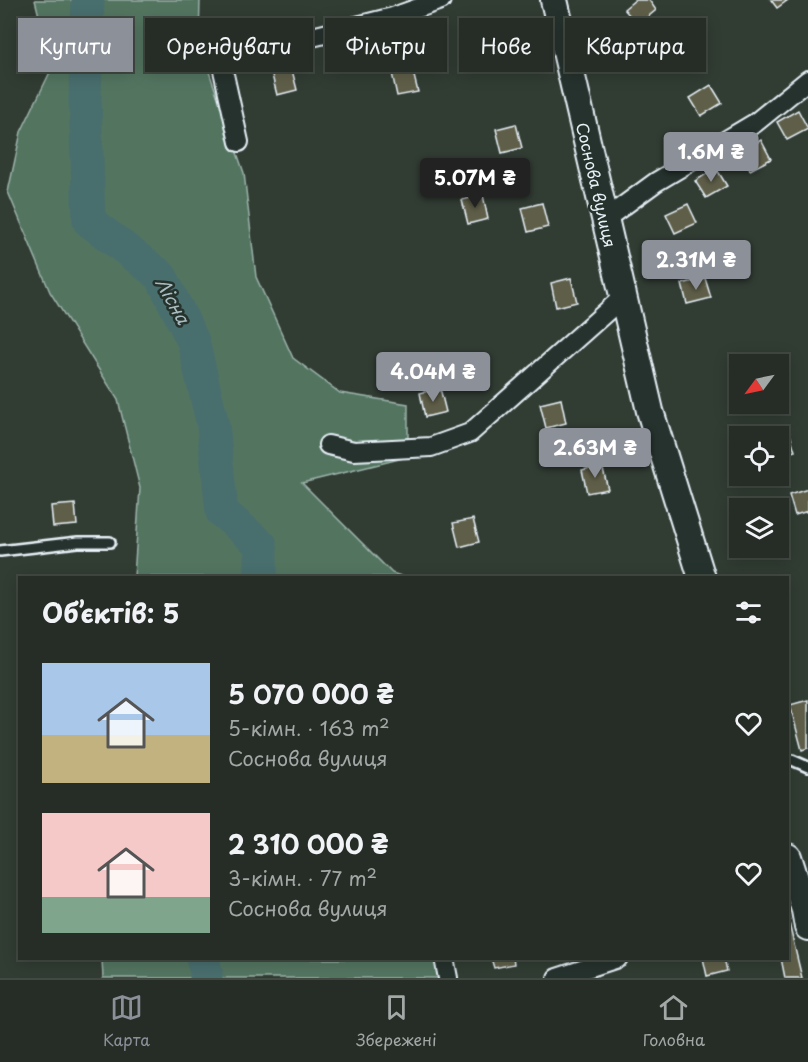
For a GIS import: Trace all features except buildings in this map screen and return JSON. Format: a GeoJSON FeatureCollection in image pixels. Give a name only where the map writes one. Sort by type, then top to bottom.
{"type":"FeatureCollection","features":[{"type":"Feature","properties":{"kind":"street"},"geometry":{"type":"LineString","coordinates":[[239,142],[223,70],[233,56],[256,46],[304,39],[393,17],[441,0]]}},
{"type":"Feature","properties":{"kind":"street","name":"Соснова вулиця"},"geometry":{"type":"LineString","coordinates":[[554,0],[622,298],[653,422],[701,576]]}},
{"type":"Feature","properties":{"kind":"street"},"geometry":{"type":"LineString","coordinates":[[604,220],[656,182],[754,123],[808,80]]}},
{"type":"Feature","properties":{"kind":"street"},"geometry":{"type":"LineString","coordinates":[[328,445],[354,451],[431,447],[470,433],[622,298]]}},
{"type":"Feature","properties":{"kind":"street"},"geometry":{"type":"LineString","coordinates":[[794,870],[802,911]]}},
{"type":"Feature","properties":{"kind":"street"},"geometry":{"type":"LineString","coordinates":[[444,960],[448,978]]}},
{"type":"Feature","properties":{"kind":"street"},"geometry":{"type":"LineString","coordinates":[[557,978],[612,960]]}},
{"type":"Feature","properties":{"kind":"lane"},"geometry":{"type":"LineString","coordinates":[[0,551],[78,542],[110,542]]}},
{"type":"Feature","properties":{"kind":"lane"},"geometry":{"type":"LineString","coordinates":[[789,761],[808,767]]}},
{"type":"Feature","properties":{"kind":"green space"},"geometry":{"type":"Polygon","coordinates":[[[35,0],[200,0],[200,18],[145,18],[145,72],[209,72],[244,173],[256,277],[293,358],[340,393],[408,404],[408,457],[302,483],[392,573],[401,576],[134,576],[140,488],[118,400],[50,292],[8,192],[21,132],[50,72],[133,72],[133,18],[40,18],[35,0]]]}},
{"type":"Feature","properties":{"kind":"green space"},"geometry":{"type":"Polygon","coordinates":[[[102,960],[444,960],[448,978],[103,978],[102,960]]]}},
{"type":"Feature","properties":{"kind":"waterway","name":"Лісна"},"geometry":{"type":"LineString","coordinates":[[88,0],[85,99],[89,221],[161,276],[193,341],[213,425],[222,512],[261,545],[261,576]]}},
{"type":"Feature","properties":{"kind":"waterway","name":"Лісна"},"geometry":{"type":"LineString","coordinates":[[203,960],[206,978]]}}]}
